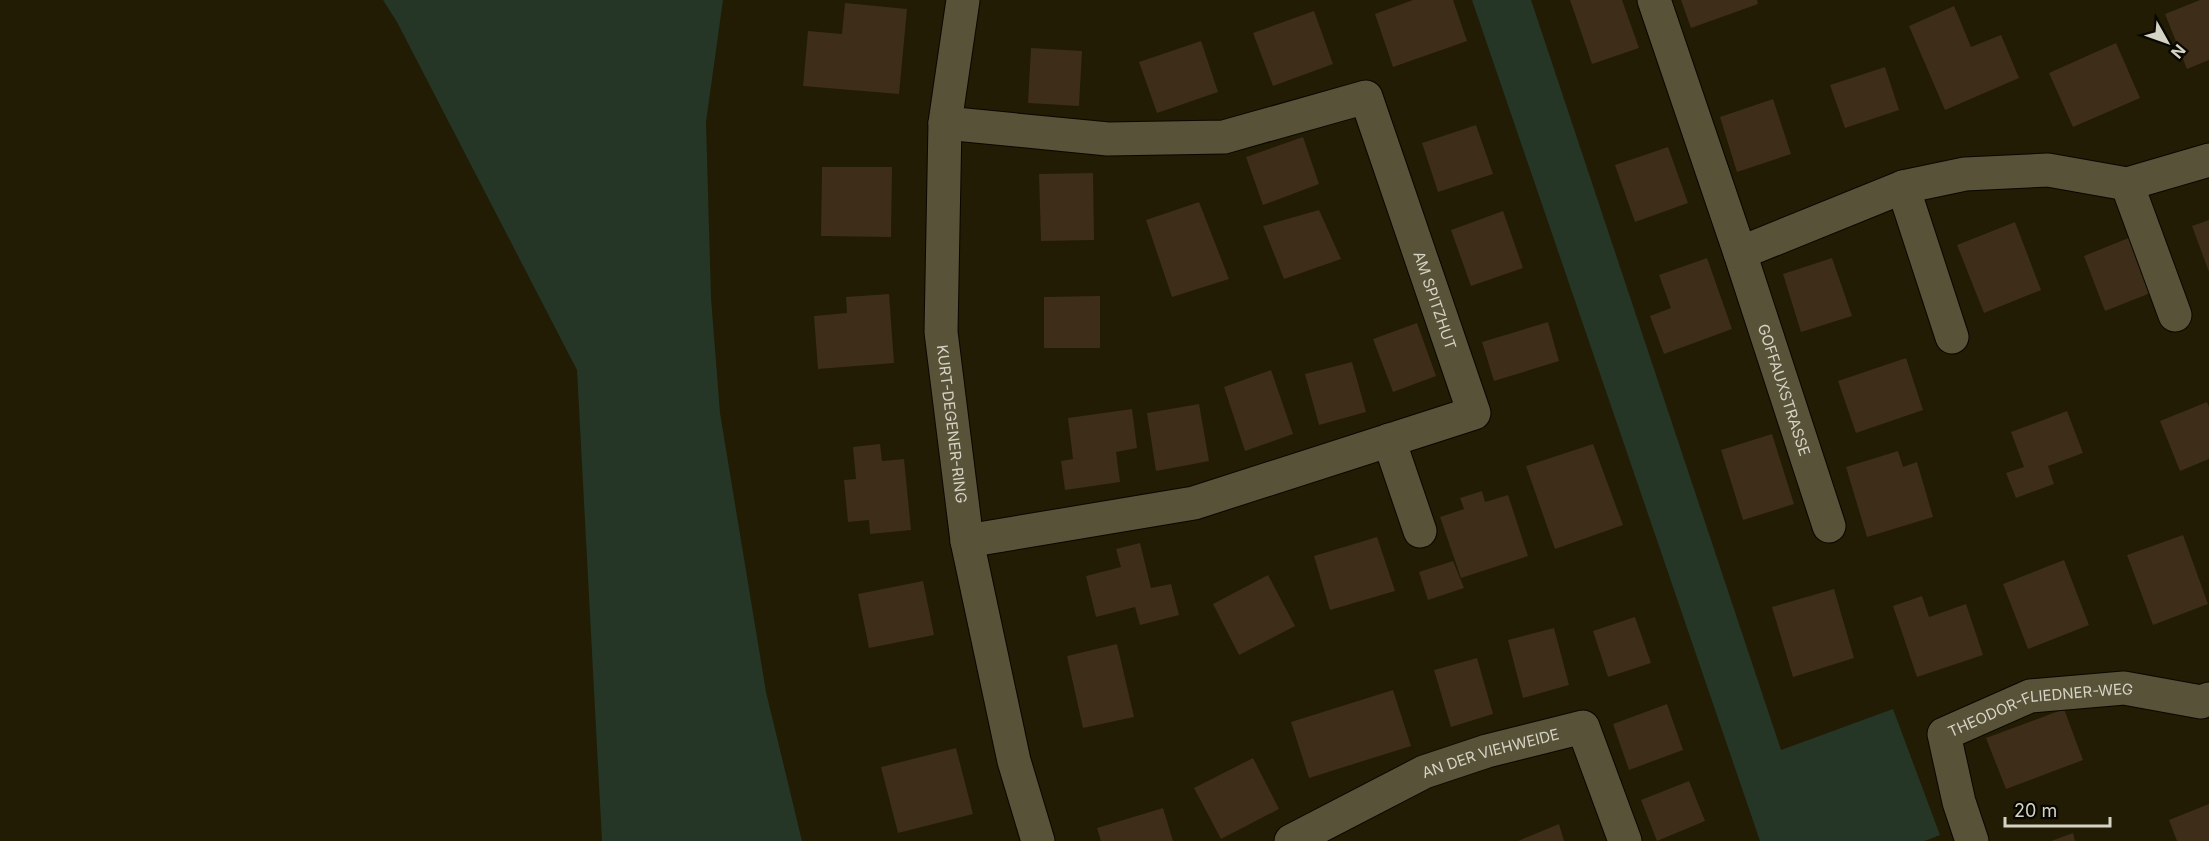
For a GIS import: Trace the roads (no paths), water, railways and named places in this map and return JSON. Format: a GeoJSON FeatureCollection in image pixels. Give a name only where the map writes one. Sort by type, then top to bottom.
{"type":"FeatureCollection","features":[{"type":"Feature","properties":{"kind":"street","name":"KURT-DEGENER-RING"},"geometry":{"type":"LineString","coordinates":[[963,0],[945,123],[941,332],[967,541],[1014,761],[1038,841]]}},
{"type":"Feature","properties":{"kind":"street","name":"GOFFAUXSTRASSE"},"geometry":{"type":"LineString","coordinates":[[1654,0],[1829,526]]}},
{"type":"Feature","properties":{"kind":"street","name":"AM SPITZHUT"},"geometry":{"type":"LineString","coordinates":[[945,123],[1108,139],[1224,137],[1366,97],[1473,413],[1194,503],[967,541]]}},
{"type":"Feature","properties":{"kind":"street"},"geometry":{"type":"LineString","coordinates":[[1740,253],[1903,187],[1965,174],[2048,170],[2127,184],[2209,160]]}},
{"type":"Feature","properties":{"kind":"street"},"geometry":{"type":"LineString","coordinates":[[2127,184],[2175,315]]}},
{"type":"Feature","properties":{"kind":"street"},"geometry":{"type":"LineString","coordinates":[[1903,187],[1952,337]]}},
{"type":"Feature","properties":{"kind":"street"},"geometry":{"type":"LineString","coordinates":[[1389,440],[1420,531]]}},
{"type":"Feature","properties":{"kind":"street","name":"THEODOR-FLIEDNER-WEG"},"geometry":{"type":"LineString","coordinates":[[1972,841],[1959,802],[1944,734],[2030,696],[2124,688],[2201,702],[2209,699]]}},
{"type":"Feature","properties":{"kind":"street","name":"AN DER VIEHWEIDE"},"geometry":{"type":"LineString","coordinates":[[1291,841],[1424,772],[1486,751],[1583,727],[1625,841]]}}]}
